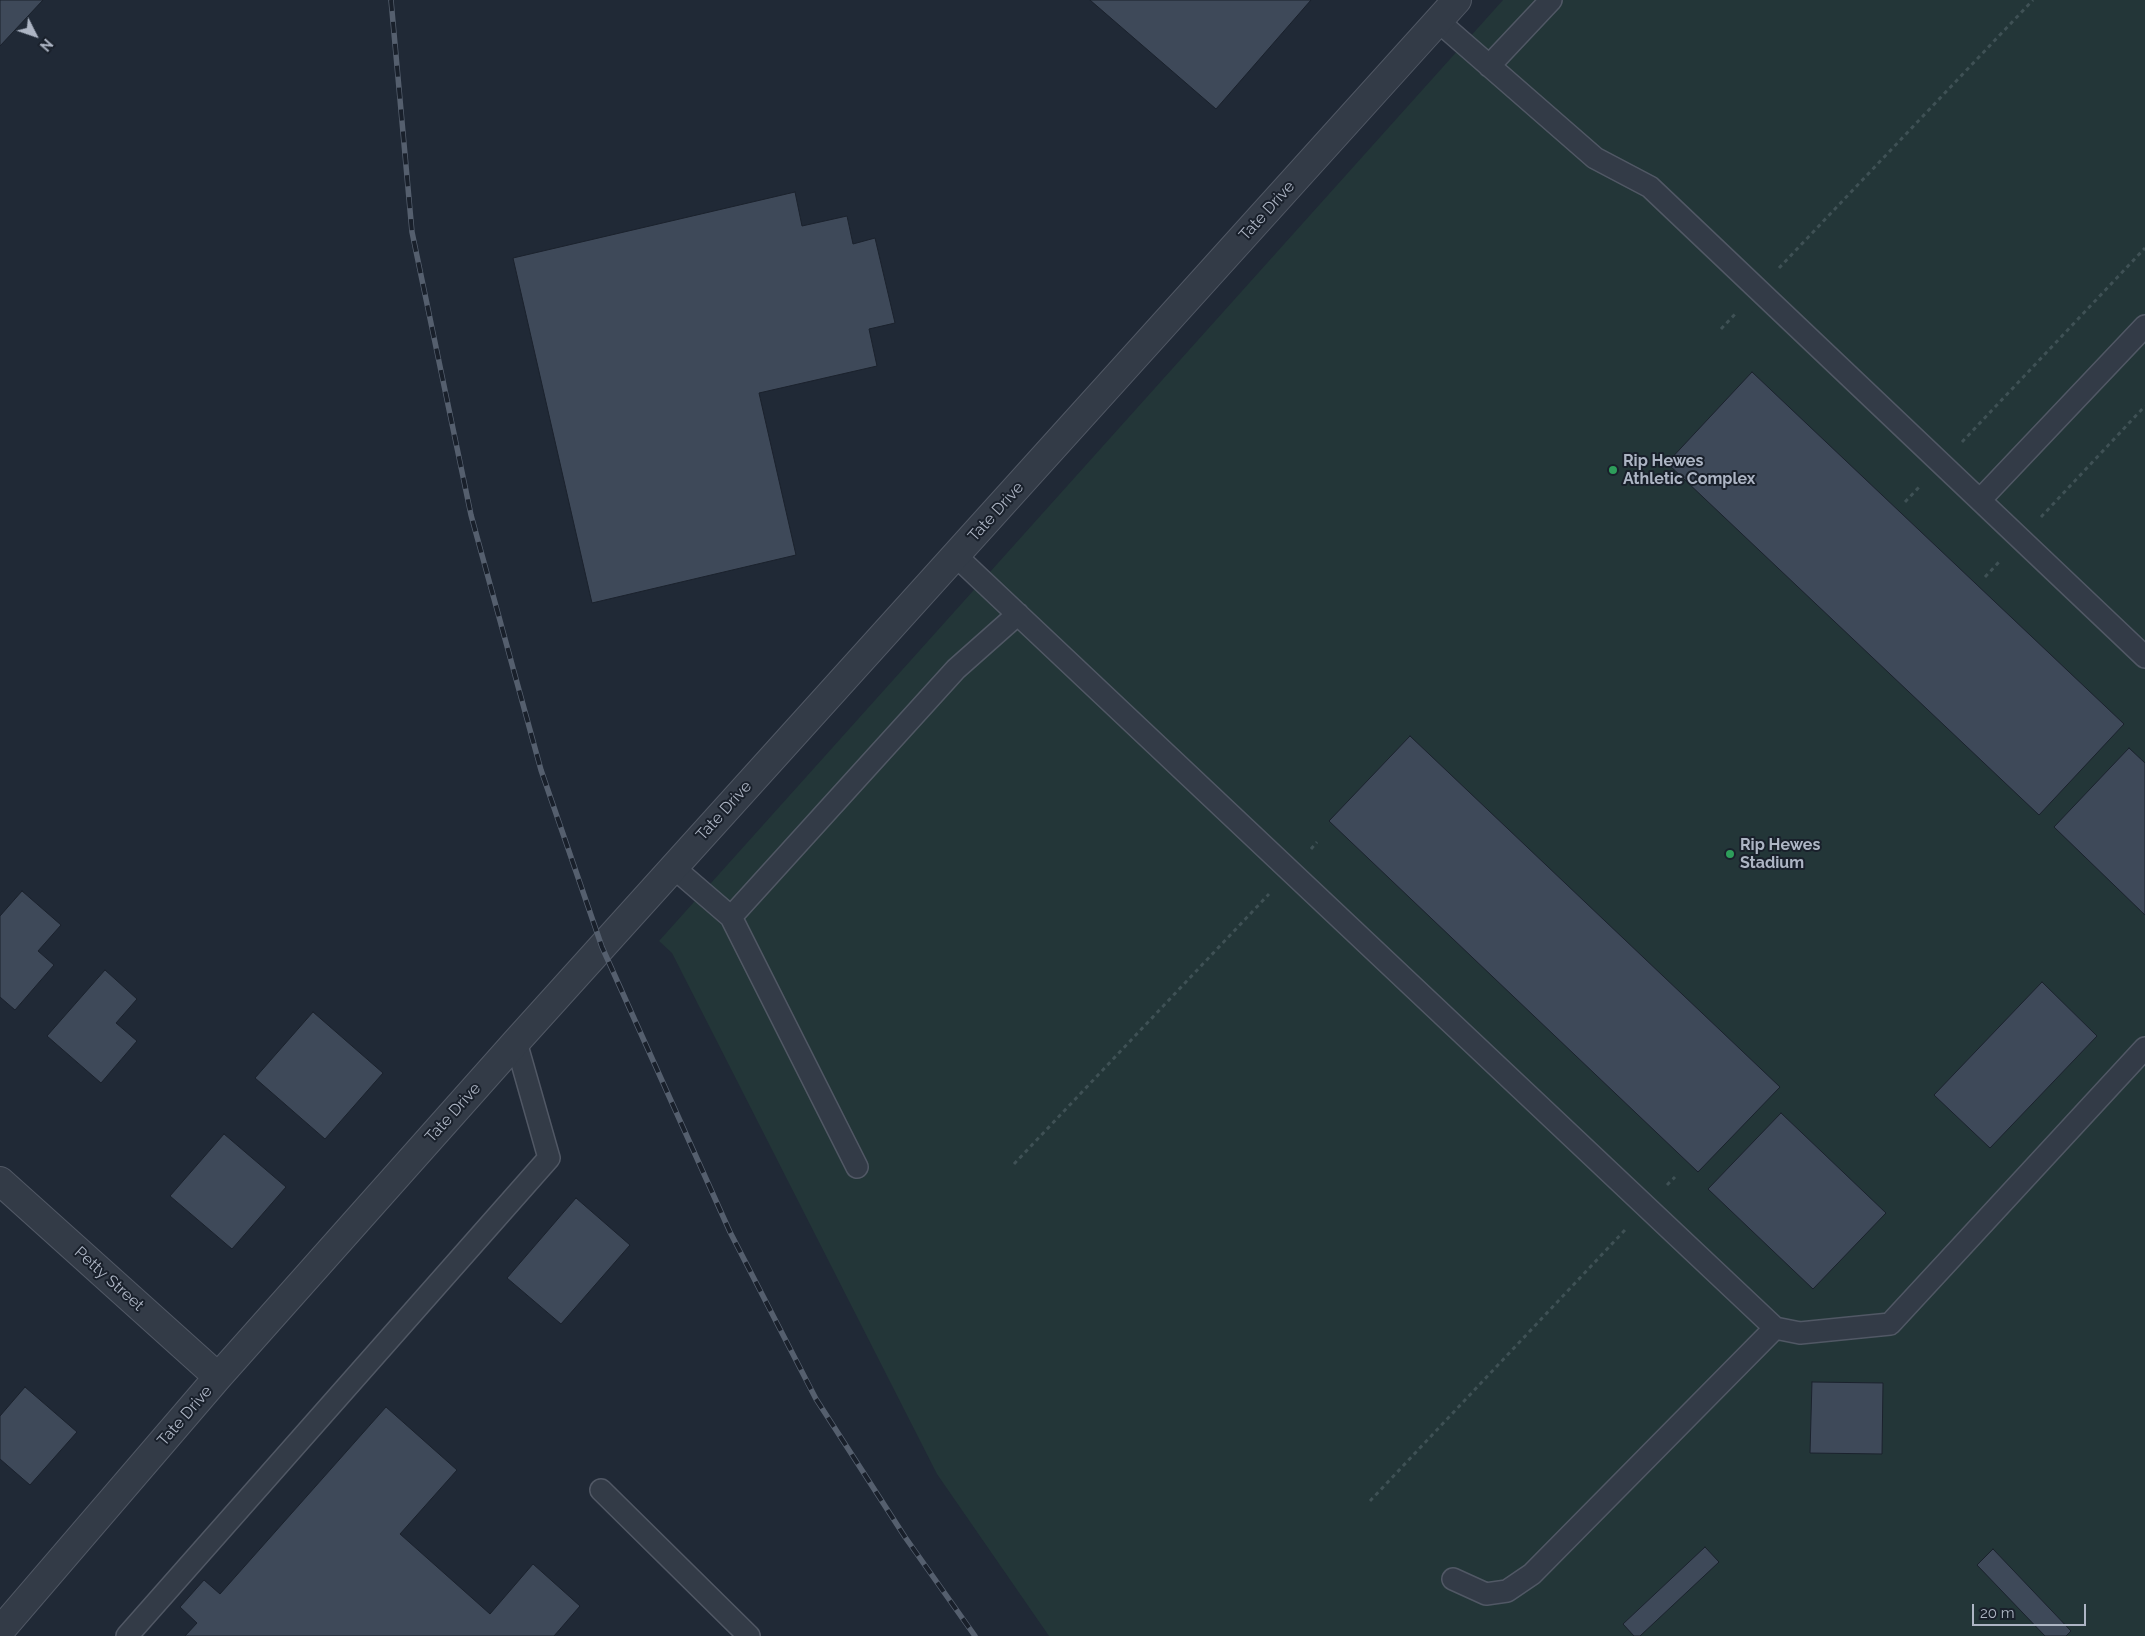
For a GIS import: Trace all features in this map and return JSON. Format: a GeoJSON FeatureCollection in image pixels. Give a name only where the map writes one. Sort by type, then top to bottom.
{"type":"FeatureCollection","features":[{"type":"Feature","properties":{"kind":"street","name":"Tate Drive"},"geometry":{"type":"LineString","coordinates":[[0,1631],[218,1377],[516,1042],[1457,0]]}},
{"type":"Feature","properties":{"kind":"street","name":"Petty Street"},"geometry":{"type":"LineString","coordinates":[[0,1181],[218,1377]]}},
{"type":"Feature","properties":{"kind":"lane"},"geometry":{"type":"LineString","coordinates":[[1489,66],[1551,0]]}},
{"type":"Feature","properties":{"kind":"lane"},"geometry":{"type":"LineString","coordinates":[[1438,21],[1595,158],[1650,187],[2145,657]]}},
{"type":"Feature","properties":{"kind":"lane"},"geometry":{"type":"LineString","coordinates":[[1980,500],[2145,326]]}},
{"type":"Feature","properties":{"kind":"lane"},"geometry":{"type":"LineString","coordinates":[[956,556],[1775,1328],[1800,1333],[1890,1324],[2145,1048]]}},
{"type":"Feature","properties":{"kind":"lane"},"geometry":{"type":"LineString","coordinates":[[731,917],[956,669],[1018,614]]}},
{"type":"Feature","properties":{"kind":"lane"},"geometry":{"type":"LineString","coordinates":[[673,867],[731,917],[857,1167]]}},
{"type":"Feature","properties":{"kind":"lane"},"geometry":{"type":"LineString","coordinates":[[127,1636],[548,1158],[516,1042]]}},
{"type":"Feature","properties":{"kind":"lane"},"geometry":{"type":"LineString","coordinates":[[1453,1579],[1486,1594],[1507,1590],[1532,1574],[1775,1328]]}},
{"type":"Feature","properties":{"kind":"lane"},"geometry":{"type":"LineString","coordinates":[[601,1490],[749,1636]]}},
{"type":"Feature","properties":{"kind":"path"},"geometry":{"type":"LineString","coordinates":[[1721,329],[2033,0]]}},
{"type":"Feature","properties":{"kind":"path"},"geometry":{"type":"LineString","coordinates":[[1905,502],[2145,248]]}},
{"type":"Feature","properties":{"kind":"path"},"geometry":{"type":"LineString","coordinates":[[1985,577],[2145,406]]}},
{"type":"Feature","properties":{"kind":"path"},"geometry":{"type":"LineString","coordinates":[[1014,1164],[1317,842]]}},
{"type":"Feature","properties":{"kind":"path"},"geometry":{"type":"LineString","coordinates":[[1370,1501],[1675,1177]]}},
{"type":"Feature","properties":{"kind":"shaded area","name":"Rip Hewes Athletic Complex"},"geometry":{"type":"Polygon","coordinates":[[[1503,0],[2145,0],[2145,1636],[1049,1636],[937,1474],[672,953],[659,941],[1503,0]]]}},
{"type":"Feature","properties":{"kind":"building"},"geometry":{"type":"Polygon","coordinates":[[[0,0],[43,0],[0,46],[0,0]]]}},
{"type":"Feature","properties":{"kind":"building"},"geometry":{"type":"Polygon","coordinates":[[[1090,0],[1311,0],[1216,109],[1090,0]]]}},
{"type":"Feature","properties":{"kind":"building"},"geometry":{"type":"Polygon","coordinates":[[[795,192],[802,226],[847,216],[853,244],[875,238],[895,323],[869,329],[877,366],[759,393],[796,555],[592,603],[513,258],[795,192]]]}},
{"type":"Feature","properties":{"kind":"building"},"geometry":{"type":"Polygon","coordinates":[[[1752,372],[2124,724],[2039,815],[1667,463],[1752,372]]]}},
{"type":"Feature","properties":{"kind":"building"},"geometry":{"type":"Polygon","coordinates":[[[1410,736],[1780,1087],[1698,1172],[1329,821],[1410,736]]]}},
{"type":"Feature","properties":{"kind":"building"},"geometry":{"type":"Polygon","coordinates":[[[2129,748],[2145,763],[2145,915],[2054,827],[2129,748]]]}},
{"type":"Feature","properties":{"kind":"building"},"geometry":{"type":"Polygon","coordinates":[[[22,891],[61,925],[38,951],[54,965],[15,1010],[0,997],[0,916],[22,891]]]}},
{"type":"Feature","properties":{"kind":"building"},"geometry":{"type":"Polygon","coordinates":[[[105,970],[137,999],[116,1023],[137,1041],[101,1083],[47,1036],[105,970]]]}},
{"type":"Feature","properties":{"kind":"building"},"geometry":{"type":"Polygon","coordinates":[[[2042,982],[2097,1036],[1990,1148],[1934,1095],[2042,982]]]}},
{"type":"Feature","properties":{"kind":"building"},"geometry":{"type":"Polygon","coordinates":[[[313,1012],[383,1073],[325,1139],[255,1078],[313,1012]]]}},
{"type":"Feature","properties":{"kind":"building"},"geometry":{"type":"Polygon","coordinates":[[[1781,1113],[1886,1213],[1813,1289],[1708,1189],[1781,1113]]]}},
{"type":"Feature","properties":{"kind":"building"},"geometry":{"type":"Polygon","coordinates":[[[224,1134],[286,1187],[232,1249],[170,1196],[224,1134]]]}},
{"type":"Feature","properties":{"kind":"building"},"geometry":{"type":"Polygon","coordinates":[[[576,1198],[630,1245],[561,1324],[507,1278],[576,1198]]]}},
{"type":"Feature","properties":{"kind":"building"},"geometry":{"type":"Polygon","coordinates":[[[1812,1382],[1883,1383],[1882,1454],[1810,1453],[1812,1382]]]}},
{"type":"Feature","properties":{"kind":"building"},"geometry":{"type":"Polygon","coordinates":[[[25,1387],[77,1432],[30,1485],[0,1459],[0,1416],[25,1387]]]}},
{"type":"Feature","properties":{"kind":"building"},"geometry":{"type":"Polygon","coordinates":[[[386,1407],[457,1470],[400,1534],[490,1614],[533,1564],[580,1606],[554,1636],[185,1636],[197,1623],[180,1607],[204,1580],[220,1594],[386,1407]]]}},
{"type":"Feature","properties":{"kind":"building"},"geometry":{"type":"Polygon","coordinates":[[[1705,1547],[1719,1562],[1640,1636],[1634,1636],[1623,1624],[1705,1547]]]}},
{"type":"Feature","properties":{"kind":"building"},"geometry":{"type":"Polygon","coordinates":[[[1993,1549],[2071,1631],[2066,1636],[2045,1636],[1977,1565],[1993,1549]]]}},
{"type":"Feature","properties":{"kind":"railway"},"geometry":{"type":"LineString","coordinates":[[391,0],[412,232],[471,515],[541,770],[602,947],[730,1232],[816,1399],[905,1537],[975,1636]]}},
{"type":"Feature","properties":{"kind":"place","name":"Rip Hewes Athletic Complex"},"geometry":{"type":"Point","coordinates":[1613,470]}},
{"type":"Feature","properties":{"kind":"place","name":"Rip Hewes Stadium"},"geometry":{"type":"Point","coordinates":[1730,854]}}]}
